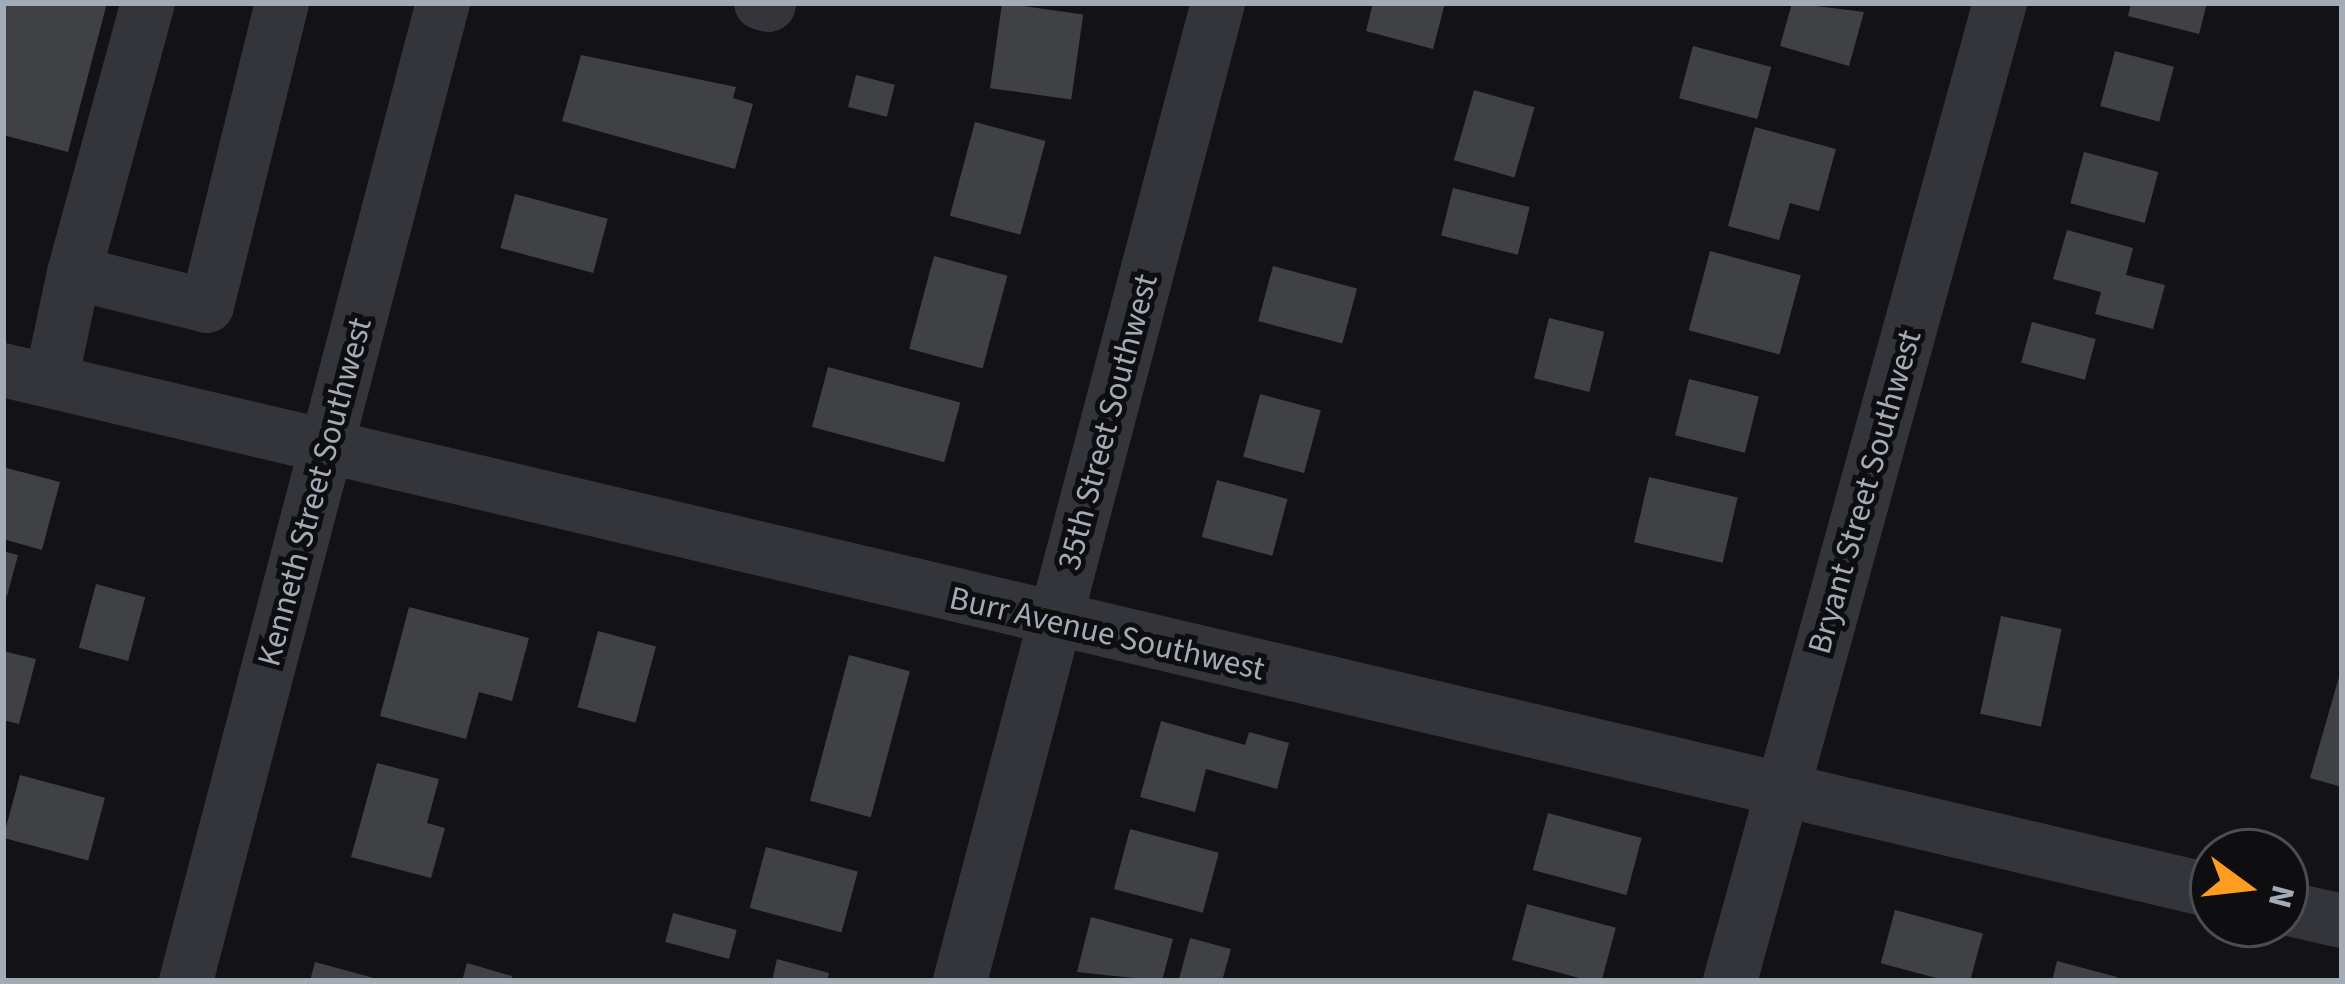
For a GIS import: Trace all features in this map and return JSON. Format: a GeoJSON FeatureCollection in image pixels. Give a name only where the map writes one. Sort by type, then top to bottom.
{"type":"FeatureCollection","features":[{"type":"Feature","properties":{"kind":"street"},"geometry":{"type":"LineString","coordinates":[[27,375],[74,274],[148,3]]}},
{"type":"Feature","properties":{"kind":"street"},"geometry":{"type":"LineString","coordinates":[[74,274],[208,306],[282,3]]}},
{"type":"Feature","properties":{"kind":"street","name":"Kenneth Street Southwest"},"geometry":{"type":"LineString","coordinates":[[186,981],[443,3]]}},
{"type":"Feature","properties":{"kind":"street","name":"35th Street Southwest"},"geometry":{"type":"LineString","coordinates":[[960,981],[1218,3]]}},
{"type":"Feature","properties":{"kind":"street","name":"Bryant Street Southwest"},"geometry":{"type":"LineString","coordinates":[[1730,981],[2000,3]]}},
{"type":"Feature","properties":{"kind":"street","name":"Burr Avenue Southwest"},"geometry":{"type":"LineString","coordinates":[[27,375],[1055,623],[2189,885]]}},
{"type":"Feature","properties":{"kind":"street"},"geometry":{"type":"LineString","coordinates":[[2309,913],[2342,921]]}},
{"type":"Feature","properties":{"kind":"building"},"geometry":{"type":"Polygon","coordinates":[[[3,3],[107,3],[68,152],[3,135],[3,3]]]}},
{"type":"Feature","properties":{"kind":"building"},"geometry":{"type":"Polygon","coordinates":[[[1002,3],[1083,14],[1071,100],[990,88],[1002,3]]]}},
{"type":"Feature","properties":{"kind":"building"},"geometry":{"type":"Polygon","coordinates":[[[1373,3],[1445,3],[1433,49],[1366,31],[1373,3]]]}},
{"type":"Feature","properties":{"kind":"building"},"geometry":{"type":"Polygon","coordinates":[[[1792,3],[1864,12],[1849,66],[1780,46],[1792,3]]]}},
{"type":"Feature","properties":{"kind":"building"},"geometry":{"type":"Polygon","coordinates":[[[2131,3],[2207,3],[2199,34],[2128,16],[2131,3]]]}},
{"type":"Feature","properties":{"kind":"building"},"geometry":{"type":"Polygon","coordinates":[[[1693,46],[1771,67],[1757,119],[1679,98],[1693,46]]]}},
{"type":"Feature","properties":{"kind":"building"},"geometry":{"type":"Polygon","coordinates":[[[2115,51],[2174,67],[2159,122],[2100,106],[2115,51]]]}},
{"type":"Feature","properties":{"kind":"building"},"geometry":{"type":"Polygon","coordinates":[[[581,55],[736,87],[733,98],[753,104],[735,169],[562,121],[581,55]]]}},
{"type":"Feature","properties":{"kind":"building"},"geometry":{"type":"Polygon","coordinates":[[[856,75],[895,85],[887,117],[848,107],[856,75]]]}},
{"type":"Feature","properties":{"kind":"building"},"geometry":{"type":"Polygon","coordinates":[[[1474,90],[1535,107],[1514,178],[1454,160],[1474,90]]]}},
{"type":"Feature","properties":{"kind":"building"},"geometry":{"type":"Polygon","coordinates":[[[975,122],[1046,141],[1020,235],[950,216],[975,122]]]}},
{"type":"Feature","properties":{"kind":"building"},"geometry":{"type":"Polygon","coordinates":[[[1755,127],[1836,149],[1819,211],[1790,203],[1779,240],[1728,226],[1755,127]]]}},
{"type":"Feature","properties":{"kind":"building"},"geometry":{"type":"Polygon","coordinates":[[[2084,152],[2158,172],[2145,223],[2070,203],[2084,152]]]}},
{"type":"Feature","properties":{"kind":"building"},"geometry":{"type":"Polygon","coordinates":[[[1453,188],[1530,207],[1518,255],[1441,236],[1453,188]]]}},
{"type":"Feature","properties":{"kind":"building"},"geometry":{"type":"Polygon","coordinates":[[[515,194],[608,219],[593,273],[501,248],[515,194]]]}},
{"type":"Feature","properties":{"kind":"building"},"geometry":{"type":"Polygon","coordinates":[[[2067,230],[2133,248],[2126,275],[2165,285],[2153,329],[2095,314],[2101,292],[2053,279],[2067,230]]]}},
{"type":"Feature","properties":{"kind":"building"},"geometry":{"type":"Polygon","coordinates":[[[1710,251],[1801,275],[1780,355],[1689,330],[1710,251]]]}},
{"type":"Feature","properties":{"kind":"building"},"geometry":{"type":"Polygon","coordinates":[[[934,256],[1007,276],[983,368],[909,349],[934,256]]]}},
{"type":"Feature","properties":{"kind":"building"},"geometry":{"type":"Polygon","coordinates":[[[1273,266],[1357,289],[1342,344],[1258,321],[1273,266]]]}},
{"type":"Feature","properties":{"kind":"building"},"geometry":{"type":"Polygon","coordinates":[[[1549,318],[1604,332],[1589,392],[1534,378],[1549,318]]]}},
{"type":"Feature","properties":{"kind":"building"},"geometry":{"type":"Polygon","coordinates":[[[2032,322],[2096,339],[2085,380],[2021,363],[2032,322]]]}},
{"type":"Feature","properties":{"kind":"building"},"geometry":{"type":"Polygon","coordinates":[[[828,367],[960,402],[944,462],[812,427],[828,367]]]}},
{"type":"Feature","properties":{"kind":"building"},"geometry":{"type":"Polygon","coordinates":[[[1689,379],[1759,396],[1745,453],[1675,435],[1689,379]]]}},
{"type":"Feature","properties":{"kind":"building"},"geometry":{"type":"Polygon","coordinates":[[[1260,394],[1321,410],[1304,473],[1243,457],[1260,394]]]}},
{"type":"Feature","properties":{"kind":"building"},"geometry":{"type":"Polygon","coordinates":[[[3,467],[60,482],[42,550],[3,539],[3,467]]]}},
{"type":"Feature","properties":{"kind":"building"},"geometry":{"type":"Polygon","coordinates":[[[1649,477],[1738,497],[1723,563],[1634,542],[1649,477]]]}},
{"type":"Feature","properties":{"kind":"building"},"geometry":{"type":"Polygon","coordinates":[[[1217,480],[1288,499],[1272,556],[1202,537],[1217,480]]]}},
{"type":"Feature","properties":{"kind":"building"},"geometry":{"type":"Polygon","coordinates":[[[3,551],[18,555],[7,596],[3,595],[3,551]]]}},
{"type":"Feature","properties":{"kind":"building"},"geometry":{"type":"Polygon","coordinates":[[[96,584],[145,597],[128,661],[79,648],[96,584]]]}},
{"type":"Feature","properties":{"kind":"building"},"geometry":{"type":"Polygon","coordinates":[[[409,607],[529,638],[512,701],[479,692],[466,739],[380,716],[409,607]]]}},
{"type":"Feature","properties":{"kind":"building"},"geometry":{"type":"Polygon","coordinates":[[[2001,616],[2062,629],[2041,727],[1980,714],[2001,616]]]}},
{"type":"Feature","properties":{"kind":"building"},"geometry":{"type":"Polygon","coordinates":[[[598,631],[656,647],[636,723],[578,707],[598,631]]]}},
{"type":"Feature","properties":{"kind":"building"},"geometry":{"type":"Polygon","coordinates":[[[3,651],[36,659],[19,724],[3,720],[3,651]]]}},
{"type":"Feature","properties":{"kind":"building"},"geometry":{"type":"Polygon","coordinates":[[[849,655],[910,671],[871,817],[810,801],[849,655]]]}},
{"type":"Feature","properties":{"kind":"building"},"geometry":{"type":"Polygon","coordinates":[[[2342,670],[2342,787],[2310,778],[2342,670]]]}},
{"type":"Feature","properties":{"kind":"building"},"geometry":{"type":"Polygon","coordinates":[[[1161,721],[1245,745],[1249,732],[1289,743],[1277,789],[1206,769],[1195,812],[1140,797],[1161,721]]]}},
{"type":"Feature","properties":{"kind":"building"},"geometry":{"type":"Polygon","coordinates":[[[377,763],[439,779],[427,823],[445,828],[431,878],[351,857],[377,763]]]}},
{"type":"Feature","properties":{"kind":"building"},"geometry":{"type":"Polygon","coordinates":[[[20,775],[105,798],[88,861],[3,838],[20,775]]]}},
{"type":"Feature","properties":{"kind":"building"},"geometry":{"type":"Polygon","coordinates":[[[1548,813],[1642,838],[1626,895],[1533,870],[1548,813]]]}},
{"type":"Feature","properties":{"kind":"building"},"geometry":{"type":"Polygon","coordinates":[[[1130,829],[1219,853],[1203,913],[1114,889],[1130,829]]]}},
{"type":"Feature","properties":{"kind":"building"},"geometry":{"type":"Polygon","coordinates":[[[766,847],[858,872],[841,932],[750,908],[766,847]]]}},
{"type":"Feature","properties":{"kind":"building"},"geometry":{"type":"Polygon","coordinates":[[[1527,904],[1616,928],[1602,981],[1512,960],[1527,904]]]}},
{"type":"Feature","properties":{"kind":"building"},"geometry":{"type":"Polygon","coordinates":[[[1895,910],[1983,934],[1970,981],[1947,981],[1881,963],[1895,910]]]}},
{"type":"Feature","properties":{"kind":"building"},"geometry":{"type":"Polygon","coordinates":[[[673,913],[737,930],[729,959],[665,942],[673,913]]]}},
{"type":"Feature","properties":{"kind":"building"},"geometry":{"type":"Polygon","coordinates":[[[1091,917],[1173,939],[1162,981],[1077,972],[1091,917]]]}},
{"type":"Feature","properties":{"kind":"building"},"geometry":{"type":"Polygon","coordinates":[[[1190,938],[1231,949],[1222,981],[1179,979],[1190,938]]]}},
{"type":"Feature","properties":{"kind":"building"},"geometry":{"type":"Polygon","coordinates":[[[777,959],[829,973],[827,981],[772,981],[777,959]]]}},
{"type":"Feature","properties":{"kind":"building"},"geometry":{"type":"Polygon","coordinates":[[[2057,961],[2117,977],[2116,981],[2052,981],[2057,961]]]}},
{"type":"Feature","properties":{"kind":"building"},"geometry":{"type":"Polygon","coordinates":[[[315,962],[381,980],[381,981],[310,981],[315,962]]]}},
{"type":"Feature","properties":{"kind":"building"},"geometry":{"type":"Polygon","coordinates":[[[467,963],[512,976],[511,981],[462,981],[467,963]]]}}]}
